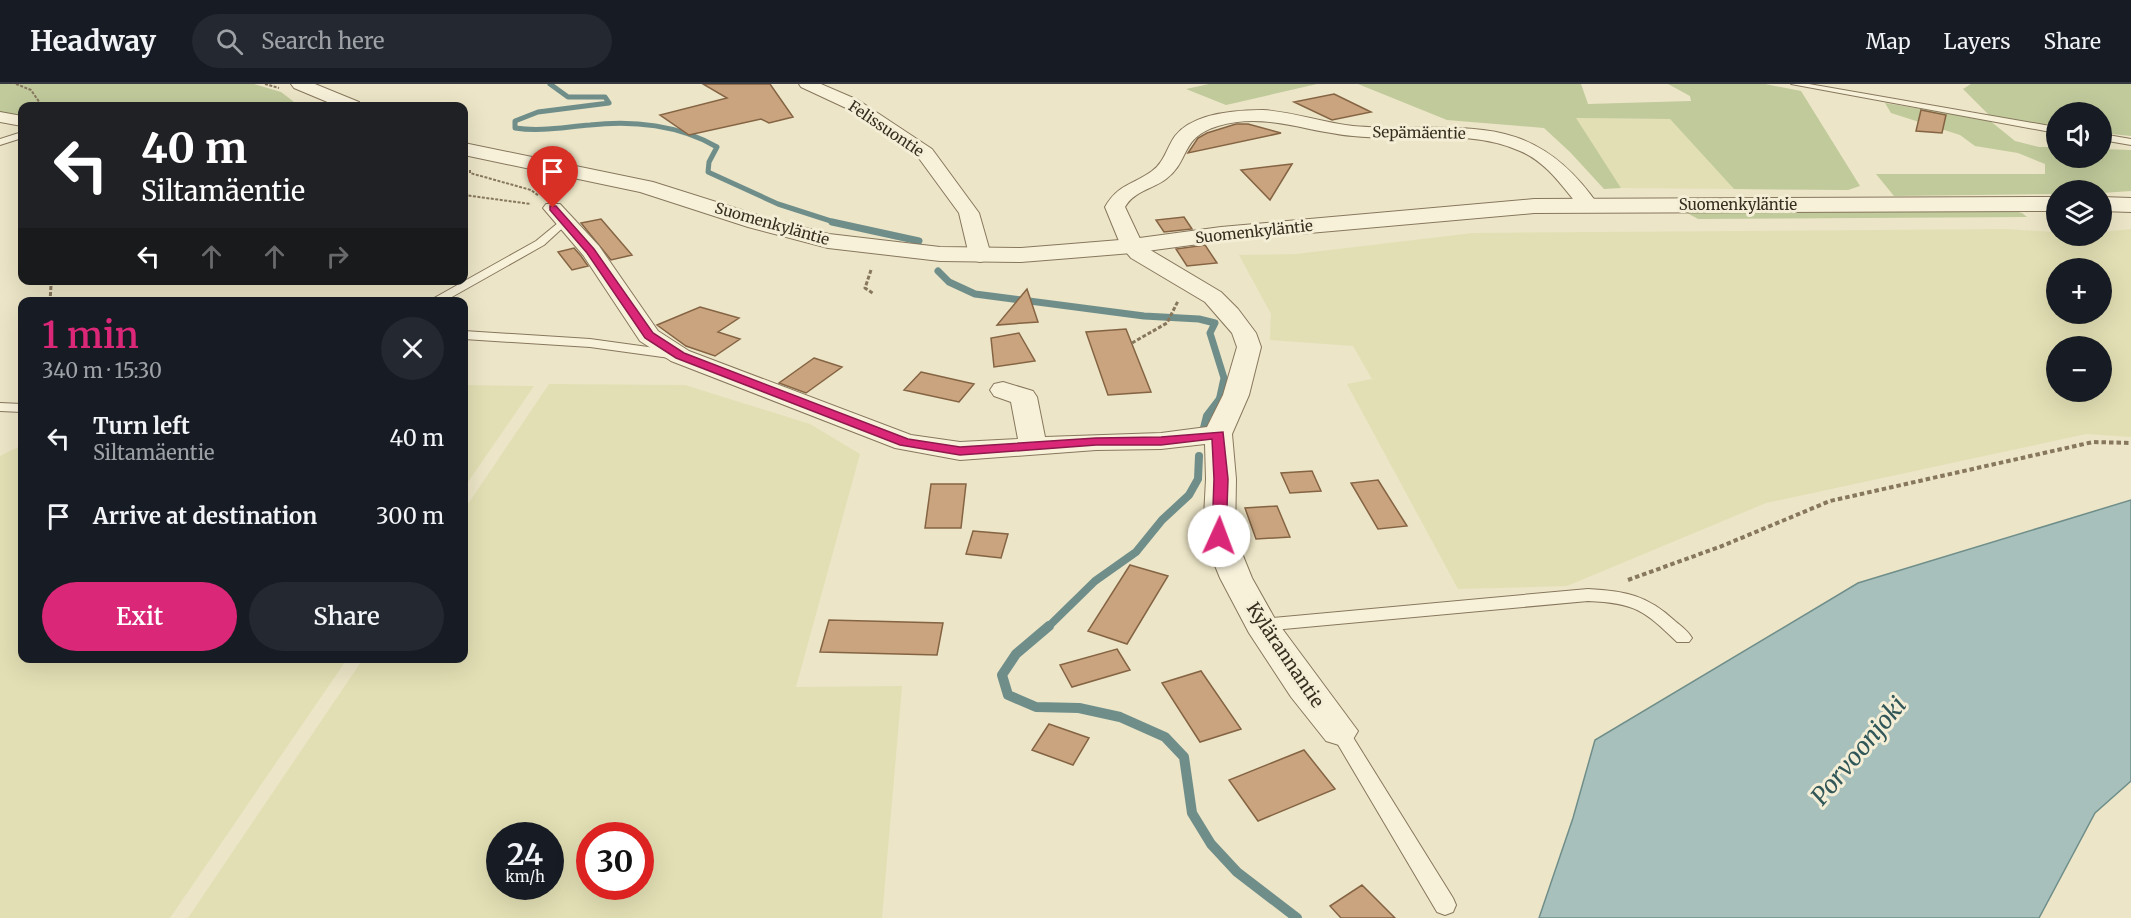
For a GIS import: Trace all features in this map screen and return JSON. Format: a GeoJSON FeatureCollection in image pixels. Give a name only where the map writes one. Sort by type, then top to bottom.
{"type":"FeatureCollection","features":[{"type":"Feature","properties":{"kind":"street"},"geometry":{"type":"LineString","coordinates":[[300,84],[343,102]]}},
{"type":"Feature","properties":{"kind":"street","name":"Felissuontie"},"geometry":{"type":"LineString","coordinates":[[819,86],[852,104],[924,153],[969,213],[980,255]]}},
{"type":"Feature","properties":{"kind":"street","name":"Sepämäentie"},"geometry":{"type":"LineString","coordinates":[[1132,246],[1115,207],[1118,200],[1126,192],[1162,173],[1181,139],[1195,128],[1225,119],[1260,115],[1279,116],[1319,126],[1353,131],[1466,133],[1493,136],[1529,147],[1546,157],[1589,206]]}},
{"type":"Feature","properties":{"kind":"street"},"geometry":{"type":"LineString","coordinates":[[0,117],[18,120]]}},
{"type":"Feature","properties":{"kind":"street","name":"Suomenkyläntie"},"geometry":{"type":"LineString","coordinates":[[468,149],[645,187],[756,222],[828,241],[902,251],[980,255],[1021,255],[1132,246],[1221,234],[1488,209],[1589,206],[2046,204]]}},
{"type":"Feature","properties":{"kind":"street"},"geometry":{"type":"LineString","coordinates":[[2112,204],[2131,205]]}},
{"type":"Feature","properties":{"kind":"street"},"geometry":{"type":"LineString","coordinates":[[559,215],[591,251],[649,336],[680,356],[905,442],[960,451],[1096,442],[1161,441],[1218,434]]}},
{"type":"Feature","properties":{"kind":"street","name":"Kylärannantie"},"geometry":{"type":"LineString","coordinates":[[1132,246],[1139,253],[1213,297],[1244,333],[1249,347],[1236,395],[1218,434],[1221,479],[1219,536],[1236,578],[1260,625],[1304,688],[1339,731]]}},
{"type":"Feature","properties":{"kind":"street"},"geometry":{"type":"LineString","coordinates":[[1003,390],[1024,397],[1033,447]]}},
{"type":"Feature","properties":{"kind":"lane"},"geometry":{"type":"LineString","coordinates":[[1795,84],[1878,103],[2046,128]]}},
{"type":"Feature","properties":{"kind":"lane"},"geometry":{"type":"LineString","coordinates":[[1821,89],[1844,84]]}},
{"type":"Feature","properties":{"kind":"lane"},"geometry":{"type":"LineString","coordinates":[[1869,84],[1878,103]]}},
{"type":"Feature","properties":{"kind":"lane"},"geometry":{"type":"LineString","coordinates":[[0,142],[18,136]]}},
{"type":"Feature","properties":{"kind":"lane"},"geometry":{"type":"LineString","coordinates":[[2112,139],[2131,142]]}},
{"type":"Feature","properties":{"kind":"lane"},"geometry":{"type":"LineString","coordinates":[[468,283],[540,243],[559,215]]}},
{"type":"Feature","properties":{"kind":"lane"},"geometry":{"type":"LineString","coordinates":[[442,297],[464,285]]}},
{"type":"Feature","properties":{"kind":"lane"},"geometry":{"type":"LineString","coordinates":[[468,335],[488,338],[590,343],[680,356]]}},
{"type":"Feature","properties":{"kind":"lane"},"geometry":{"type":"LineString","coordinates":[[0,406],[18,408]]}},
{"type":"Feature","properties":{"kind":"lane"},"geometry":{"type":"LineString","coordinates":[[1260,625],[1588,594],[1625,596],[1650,606],[1683,638]]}},
{"type":"Feature","properties":{"kind":"lane"},"geometry":{"type":"LineString","coordinates":[[1339,731],[1446,905]]}},
{"type":"Feature","properties":{"kind":"path"},"geometry":{"type":"LineString","coordinates":[[16,84],[31,90],[39,102]]}},
{"type":"Feature","properties":{"kind":"path"},"geometry":{"type":"LineString","coordinates":[[468,161],[470,173],[531,190],[559,215]]}},
{"type":"Feature","properties":{"kind":"path"},"geometry":{"type":"LineString","coordinates":[[468,195],[492,197],[559,215]]}},
{"type":"Feature","properties":{"kind":"path"},"geometry":{"type":"LineString","coordinates":[[871,270],[865,288],[874,294]]}},
{"type":"Feature","properties":{"kind":"path"},"geometry":{"type":"LineString","coordinates":[[1132,343],[1167,322],[1174,310]]}},
{"type":"Feature","properties":{"kind":"path"},"geometry":{"type":"LineString","coordinates":[[1588,594],[1722,546],[1830,501],[2093,442],[2131,442]]}},
{"type":"Feature","properties":{"kind":"shaded area"},"geometry":{"type":"Polygon","coordinates":[[[1575,118],[1670,119],[1734,189],[1621,188],[1575,118]]]}},
{"type":"Feature","properties":{"kind":"shaded area"},"geometry":{"type":"Polygon","coordinates":[[[2005,229],[2046,231],[2046,246],[2112,246],[2112,231],[2131,229],[2131,437],[2086,434],[1766,503],[1567,586],[1458,589],[1347,384],[1372,379],[1353,346],[1270,340],[1271,314],[1239,255],[1296,254],[1473,233],[2005,229]]]}},
{"type":"Feature","properties":{"kind":"shaded area"},"geometry":{"type":"Polygon","coordinates":[[[549,384],[685,385],[810,424],[860,454],[796,687],[902,686],[882,918],[188,918],[360,663],[468,663],[468,504],[549,384]]]}},
{"type":"Feature","properties":{"kind":"shaded area"},"geometry":{"type":"Polygon","coordinates":[[[468,385],[534,386],[468,482],[468,385]]]}},
{"type":"Feature","properties":{"kind":"shaded area"},"geometry":{"type":"Polygon","coordinates":[[[18,447],[18,663],[344,663],[170,918],[0,918],[0,456],[18,447]]]}},
{"type":"Feature","properties":{"kind":"green space"},"geometry":{"type":"Polygon","coordinates":[[[0,84],[254,84],[281,92],[294,102],[18,102],[18,117],[0,113],[0,84]]]}},
{"type":"Feature","properties":{"kind":"green space"},"geometry":{"type":"Polygon","coordinates":[[[1209,84],[1317,84],[1226,105],[1186,89],[1209,84]]]}},
{"type":"Feature","properties":{"kind":"green space"},"geometry":{"type":"Polygon","coordinates":[[[1358,84],[1581,84],[1588,104],[1691,101],[1690,96],[1668,84],[1765,84],[1801,91],[1860,186],[1848,190],[1734,189],[1670,119],[1576,118],[1621,188],[1604,189],[1544,128],[1447,120],[1358,84]]]}},
{"type":"Feature","properties":{"kind":"green space"},"geometry":{"type":"Polygon","coordinates":[[[1971,84],[2131,84],[2131,136],[2112,134],[2112,102],[2046,102],[2046,124],[1990,116],[1963,89],[1971,84]]]}},
{"type":"Feature","properties":{"kind":"green space"},"geometry":{"type":"Polygon","coordinates":[[[1885,103],[1989,120],[2015,141],[2046,147],[2046,168],[2112,168],[2112,149],[2131,150],[2131,191],[2112,192],[2112,180],[2046,180],[2046,194],[1894,196],[1876,174],[2045,174],[2045,164],[2018,153],[1975,146],[1960,135],[1891,113],[1885,103]]]}},
{"type":"Feature","properties":{"kind":"green space"},"geometry":{"type":"Polygon","coordinates":[[[1680,209],[2006,209],[2022,213],[2027,217],[1698,219],[1680,209]]]}},
{"type":"Feature","properties":{"kind":"water","name":"Porvoonjoki"},"geometry":{"type":"Polygon","coordinates":[[[2131,500],[2131,781],[2095,813],[2039,918],[1539,918],[1573,818],[1595,740],[1858,583],[2131,500]]]}},
{"type":"Feature","properties":{"kind":"building"},"geometry":{"type":"Polygon","coordinates":[[[703,84],[770,84],[793,117],[769,123],[761,119],[689,135],[660,115],[727,98],[703,84]]]}},
{"type":"Feature","properties":{"kind":"building"},"geometry":{"type":"Polygon","coordinates":[[[1334,94],[1371,112],[1332,120],[1294,102],[1334,94]]]}},
{"type":"Feature","properties":{"kind":"building"},"geometry":{"type":"Polygon","coordinates":[[[1921,110],[1946,115],[1942,133],[1916,131],[1921,110]]]}},
{"type":"Feature","properties":{"kind":"building"},"geometry":{"type":"Polygon","coordinates":[[[1236,124],[1248,124],[1281,133],[1188,153],[1198,138],[1236,124]]]}},
{"type":"Feature","properties":{"kind":"building"},"geometry":{"type":"Polygon","coordinates":[[[1292,164],[1270,200],[1241,170],[1292,164]]]}},
{"type":"Feature","properties":{"kind":"building"},"geometry":{"type":"Polygon","coordinates":[[[1184,217],[1192,229],[1164,232],[1156,220],[1184,217]]]}},
{"type":"Feature","properties":{"kind":"building"},"geometry":{"type":"Polygon","coordinates":[[[601,219],[632,255],[611,260],[581,223],[601,219]]]}},
{"type":"Feature","properties":{"kind":"building"},"geometry":{"type":"Polygon","coordinates":[[[1205,245],[1217,263],[1187,266],[1176,249],[1205,245]]]}},
{"type":"Feature","properties":{"kind":"building"},"geometry":{"type":"Polygon","coordinates":[[[574,248],[588,266],[572,270],[558,252],[574,248]]]}},
{"type":"Feature","properties":{"kind":"building"},"geometry":{"type":"Polygon","coordinates":[[[1027,289],[1038,322],[997,325],[1027,289]]]}},
{"type":"Feature","properties":{"kind":"building"},"geometry":{"type":"Polygon","coordinates":[[[700,307],[739,318],[718,332],[740,339],[715,356],[686,346],[657,325],[700,307]]]}},
{"type":"Feature","properties":{"kind":"building"},"geometry":{"type":"Polygon","coordinates":[[[1126,329],[1151,392],[1108,395],[1086,332],[1126,329]]]}},
{"type":"Feature","properties":{"kind":"building"},"geometry":{"type":"Polygon","coordinates":[[[1019,333],[1035,361],[994,367],[991,338],[1019,333]]]}},
{"type":"Feature","properties":{"kind":"building"},"geometry":{"type":"Polygon","coordinates":[[[814,358],[842,367],[806,393],[779,383],[814,358]]]}},
{"type":"Feature","properties":{"kind":"building"},"geometry":{"type":"Polygon","coordinates":[[[921,372],[974,384],[959,402],[904,390],[921,372]]]}},
{"type":"Feature","properties":{"kind":"building"},"geometry":{"type":"Polygon","coordinates":[[[1312,471],[1321,491],[1290,493],[1281,473],[1312,471]]]}},
{"type":"Feature","properties":{"kind":"building"},"geometry":{"type":"Polygon","coordinates":[[[1378,480],[1407,526],[1378,529],[1351,483],[1378,480]]]}},
{"type":"Feature","properties":{"kind":"building"},"geometry":{"type":"Polygon","coordinates":[[[931,484],[966,484],[961,528],[925,528],[931,484]]]}},
{"type":"Feature","properties":{"kind":"building"},"geometry":{"type":"Polygon","coordinates":[[[1277,506],[1290,537],[1256,539],[1245,508],[1277,506]]]}},
{"type":"Feature","properties":{"kind":"building"},"geometry":{"type":"Polygon","coordinates":[[[973,531],[1008,534],[1001,558],[966,554],[973,531]]]}},
{"type":"Feature","properties":{"kind":"building"},"geometry":{"type":"Polygon","coordinates":[[[1130,565],[1168,576],[1127,644],[1088,631],[1130,565]]]}},
{"type":"Feature","properties":{"kind":"building"},"geometry":{"type":"Polygon","coordinates":[[[829,620],[943,623],[937,655],[820,652],[829,620]]]}},
{"type":"Feature","properties":{"kind":"building"},"geometry":{"type":"Polygon","coordinates":[[[1117,649],[1130,670],[1072,687],[1060,665],[1117,649]]]}},
{"type":"Feature","properties":{"kind":"building"},"geometry":{"type":"Polygon","coordinates":[[[1201,671],[1241,729],[1200,742],[1162,683],[1201,671]]]}},
{"type":"Feature","properties":{"kind":"building"},"geometry":{"type":"Polygon","coordinates":[[[1049,724],[1089,738],[1073,765],[1032,750],[1049,724]]]}},
{"type":"Feature","properties":{"kind":"building"},"geometry":{"type":"Polygon","coordinates":[[[1304,750],[1335,789],[1258,821],[1229,780],[1304,750]]]}},
{"type":"Feature","properties":{"kind":"building"},"geometry":{"type":"Polygon","coordinates":[[[1362,885],[1395,918],[1341,918],[1330,906],[1362,885]]]}},
{"type":"Feature","properties":{"kind":"waterway"},"geometry":{"type":"LineString","coordinates":[[550,84],[568,97],[605,97],[609,103],[538,112],[515,121],[515,128],[543,129],[623,123],[671,129],[717,147],[709,162],[708,172],[778,204],[837,223]]}},
{"type":"Feature","properties":{"kind":"waterway"},"geometry":{"type":"LineString","coordinates":[[832,222],[919,241]]}},
{"type":"Feature","properties":{"kind":"waterway"},"geometry":{"type":"LineString","coordinates":[[938,271],[949,282],[975,294],[1144,316],[1199,319],[1215,323],[1210,333],[1224,378],[1219,400]]}},
{"type":"Feature","properties":{"kind":"waterway"},"geometry":{"type":"LineString","coordinates":[[1202,436],[1207,416],[1219,400]]}},
{"type":"Feature","properties":{"kind":"waterway"},"geometry":{"type":"LineString","coordinates":[[1047,628],[1095,581],[1136,552],[1162,520],[1189,495],[1198,479],[1199,456]]}},
{"type":"Feature","properties":{"kind":"waterway"},"geometry":{"type":"LineString","coordinates":[[1049,626],[1016,654],[1002,675],[1008,695],[1036,707],[1079,708],[1120,717],[1165,737],[1184,757],[1192,813],[1211,844],[1237,872],[1297,918]]}},
{"type":"Feature","properties":{"kind":"route"},"geometry":{"type":"LineString","coordinates":[[553,208],[591,251],[649,336],[659,344],[680,356],[905,442],[960,451],[1096,442],[1161,441],[1218,434],[1221,479],[1219,536]]}}]}
